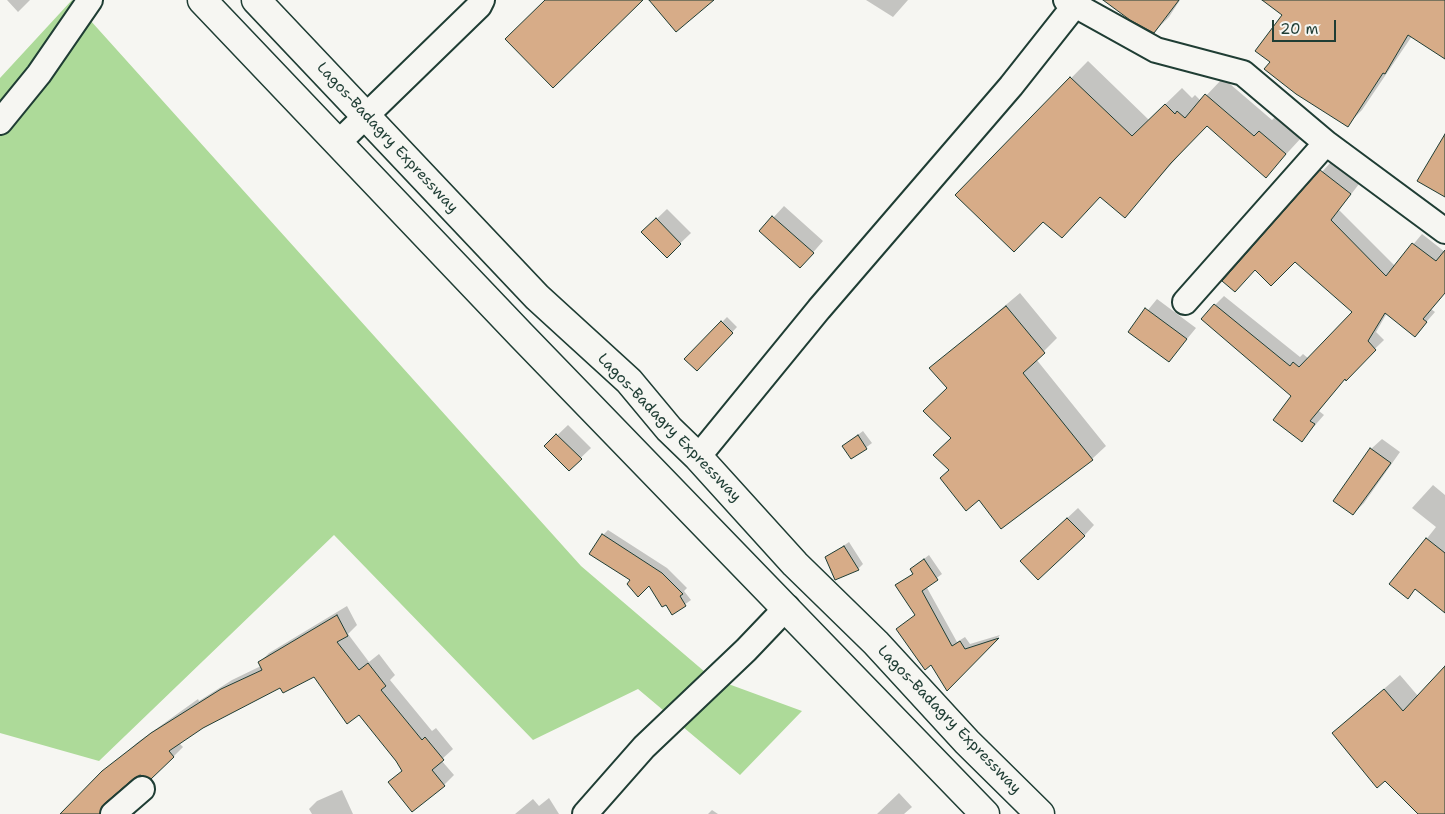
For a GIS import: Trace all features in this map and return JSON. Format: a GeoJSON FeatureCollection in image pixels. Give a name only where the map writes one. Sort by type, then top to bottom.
{"type":"FeatureCollection","features":[{"type":"Feature","properties":{"kind":"highway"},"geometry":{"type":"LineString","coordinates":[[202,0],[984,813]]}},
{"type":"Feature","properties":{"kind":"highway","name":"Lagos-Badagry Expressway"},"geometry":{"type":"LineString","coordinates":[[256,0],[537,297],[629,382],[795,564],[876,643],[967,742],[1040,814]]}},
{"type":"Feature","properties":{"kind":"street"},"geometry":{"type":"LineString","coordinates":[[0,122],[39,74],[90,0]]}},
{"type":"Feature","properties":{"kind":"street"},"geometry":{"type":"LineString","coordinates":[[338,142],[479,6],[482,0]]}},
{"type":"Feature","properties":{"kind":"street"},"geometry":{"type":"LineString","coordinates":[[698,457],[819,309],[1011,86],[1070,3],[1156,50],[1243,73],[1326,143],[1445,231]]}},
{"type":"Feature","properties":{"kind":"street"},"geometry":{"type":"LineString","coordinates":[[1185,302],[1326,143]]}},
{"type":"Feature","properties":{"kind":"street"},"geometry":{"type":"LineString","coordinates":[[585,814],[644,747],[746,650],[787,607]]}},
{"type":"Feature","properties":{"kind":"street"},"geometry":{"type":"LineString","coordinates":[[113,814],[142,789]]}},
{"type":"Feature","properties":{"kind":"green space"},"geometry":{"type":"Polygon","coordinates":[[[72,0],[581,566],[712,678],[802,711],[740,775],[638,689],[533,740],[334,535],[99,761],[0,733],[0,78],[72,0]]]}},
{"type":"Feature","properties":{"kind":"building"},"geometry":{"type":"Polygon","coordinates":[[[545,0],[643,0],[553,88],[505,39],[545,0]]]}},
{"type":"Feature","properties":{"kind":"building"},"geometry":{"type":"Polygon","coordinates":[[[649,0],[714,0],[676,32],[649,0]]]}},
{"type":"Feature","properties":{"kind":"building"},"geometry":{"type":"Polygon","coordinates":[[[1103,0],[1179,0],[1154,33],[1130,20],[1103,0]]]}},
{"type":"Feature","properties":{"kind":"building"},"geometry":{"type":"Polygon","coordinates":[[[1262,0],[1445,0],[1445,59],[1408,35],[1385,74],[1383,73],[1348,127],[1296,94],[1264,69],[1270,62],[1255,51],[1282,15],[1262,0]]]}},
{"type":"Feature","properties":{"kind":"building"},"geometry":{"type":"Polygon","coordinates":[[[1070,77],[1132,136],[1165,104],[1175,114],[1177,111],[1185,118],[1205,94],[1254,136],[1259,131],[1286,154],[1266,178],[1207,126],[1171,163],[1125,218],[1100,197],[1062,238],[1043,222],[1014,252],[955,195],[1070,77]]]}},
{"type":"Feature","properties":{"kind":"building"},"geometry":{"type":"Polygon","coordinates":[[[1445,134],[1445,197],[1417,181],[1445,134]]]}},
{"type":"Feature","properties":{"kind":"building"},"geometry":{"type":"Polygon","coordinates":[[[1320,170],[1351,194],[1331,220],[1386,276],[1412,243],[1436,261],[1445,250],[1445,293],[1423,319],[1427,322],[1415,337],[1385,313],[1368,341],[1376,350],[1346,381],[1345,379],[1310,421],[1315,424],[1302,442],[1273,420],[1291,396],[1201,319],[1214,304],[1290,366],[1293,362],[1299,367],[1352,312],[1295,262],[1271,286],[1255,270],[1235,292],[1222,281],[1320,170]]]}},
{"type":"Feature","properties":{"kind":"building"},"geometry":{"type":"Polygon","coordinates":[[[772,216],[814,253],[800,268],[759,231],[772,216]]]}},
{"type":"Feature","properties":{"kind":"building"},"geometry":{"type":"Polygon","coordinates":[[[656,218],[681,244],[667,258],[641,232],[656,218]]]}},
{"type":"Feature","properties":{"kind":"building"},"geometry":{"type":"Polygon","coordinates":[[[1006,306],[1045,353],[1023,373],[1093,460],[1001,529],[979,500],[966,511],[940,478],[949,470],[933,455],[951,438],[923,411],[947,388],[929,368],[1006,306]]]}},
{"type":"Feature","properties":{"kind":"building"},"geometry":{"type":"Polygon","coordinates":[[[1145,308],[1187,339],[1169,362],[1128,332],[1145,308]]]}},
{"type":"Feature","properties":{"kind":"building"},"geometry":{"type":"Polygon","coordinates":[[[721,321],[733,333],[697,371],[684,359],[721,321]]]}},
{"type":"Feature","properties":{"kind":"building"},"geometry":{"type":"Polygon","coordinates":[[[556,434],[582,459],[569,471],[544,446],[556,434]]]}},
{"type":"Feature","properties":{"kind":"building"},"geometry":{"type":"Polygon","coordinates":[[[858,435],[867,449],[851,459],[842,446],[858,435]]]}},
{"type":"Feature","properties":{"kind":"building"},"geometry":{"type":"Polygon","coordinates":[[[1370,448],[1391,463],[1353,515],[1333,501],[1370,448]]]}},
{"type":"Feature","properties":{"kind":"building"},"geometry":{"type":"Polygon","coordinates":[[[1067,518],[1085,536],[1038,580],[1020,561],[1067,518]]]}},
{"type":"Feature","properties":{"kind":"building"},"geometry":{"type":"Polygon","coordinates":[[[602,534],[662,573],[683,594],[680,596],[686,606],[672,615],[666,605],[662,607],[649,586],[638,597],[627,584],[630,580],[589,554],[602,534]]]}},
{"type":"Feature","properties":{"kind":"building"},"geometry":{"type":"Polygon","coordinates":[[[1426,538],[1445,553],[1445,613],[1415,589],[1408,599],[1389,584],[1426,538]]]}},
{"type":"Feature","properties":{"kind":"building"},"geometry":{"type":"Polygon","coordinates":[[[844,546],[859,570],[835,580],[825,557],[844,546]]]}},
{"type":"Feature","properties":{"kind":"building"},"geometry":{"type":"Polygon","coordinates":[[[924,559],[938,580],[922,591],[952,646],[960,641],[965,649],[999,638],[947,691],[931,665],[925,670],[896,629],[915,615],[895,585],[913,574],[910,569],[924,559]]]}},
{"type":"Feature","properties":{"kind":"building"},"geometry":{"type":"Polygon","coordinates":[[[337,615],[348,636],[337,642],[359,670],[368,663],[386,686],[381,690],[422,740],[425,737],[444,760],[432,770],[445,786],[412,812],[388,782],[402,771],[396,761],[359,715],[347,724],[314,677],[283,693],[280,688],[203,728],[169,751],[174,757],[151,779],[140,775],[133,779],[104,804],[100,814],[60,814],[102,771],[151,733],[221,689],[262,670],[258,662],[337,615]]]}},
{"type":"Feature","properties":{"kind":"building"},"geometry":{"type":"Polygon","coordinates":[[[1445,666],[1445,814],[1418,814],[1385,781],[1377,788],[1332,733],[1384,689],[1403,711],[1445,666]]]}}]}
